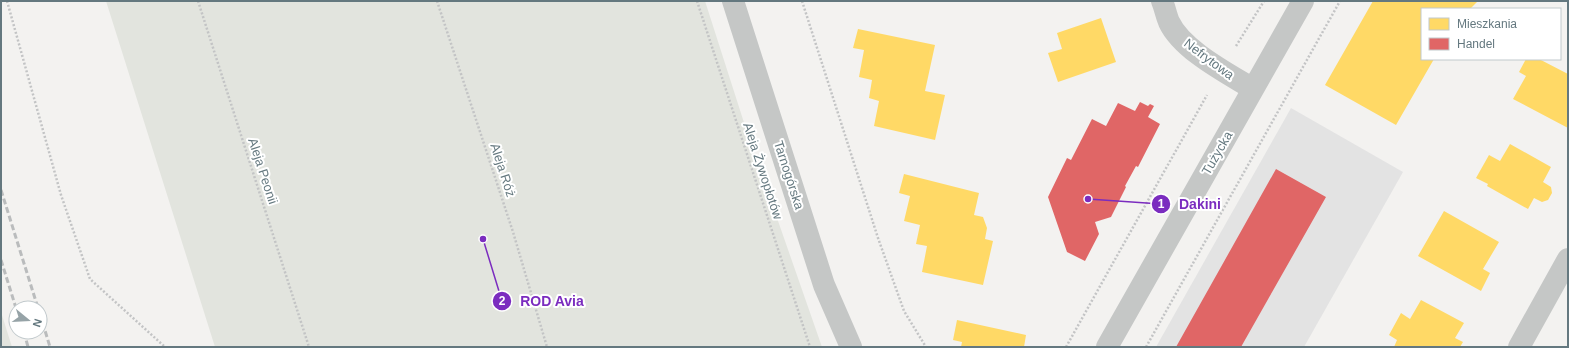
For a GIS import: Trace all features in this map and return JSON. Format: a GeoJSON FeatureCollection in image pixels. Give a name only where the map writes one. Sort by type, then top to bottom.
{"type":"FeatureCollection","features":[{"type":"Feature","properties":{"kind":"street","name":"Tarnogórska"},"geometry":{"type":"LineString","coordinates":[[733,1],[824,285],[851,347]]}},
{"type":"Feature","properties":{"kind":"street","name":"Nefrytowa"},"geometry":{"type":"LineString","coordinates":[[1162,1],[1169,23],[1186,44],[1221,70],[1253,89]]}},
{"type":"Feature","properties":{"kind":"street","name":"Tużycka"},"geometry":{"type":"LineString","coordinates":[[1107,347],[1303,1]]}},
{"type":"Feature","properties":{"kind":"street"},"geometry":{"type":"LineString","coordinates":[[1519,347],[1568,259]]}},
{"type":"Feature","properties":{"kind":"path"},"geometry":{"type":"LineString","coordinates":[[7,1],[61,195],[90,279],[165,347]]}},
{"type":"Feature","properties":{"kind":"path","name":"Aleja Peonii"},"geometry":{"type":"LineString","coordinates":[[198,1],[309,347]]}},
{"type":"Feature","properties":{"kind":"path","name":"Aleja Róż"},"geometry":{"type":"LineString","coordinates":[[437,1],[513,232],[547,347]]}},
{"type":"Feature","properties":{"kind":"path","name":"Aleja Żywopłotów"},"geometry":{"type":"LineString","coordinates":[[697,1],[810,347]]}},
{"type":"Feature","properties":{"kind":"path"},"geometry":{"type":"LineString","coordinates":[[802,1],[878,238],[904,310],[926,347]]}},
{"type":"Feature","properties":{"kind":"path"},"geometry":{"type":"LineString","coordinates":[[1066,347],[1221,70],[1264,1]]}},
{"type":"Feature","properties":{"kind":"path"},"geometry":{"type":"LineString","coordinates":[[1146,347],[1340,1]]}},
{"type":"Feature","properties":{"kind":"shaded area"},"geometry":{"type":"Polygon","coordinates":[[[106,1],[705,1],[747,132],[822,347],[215,347],[106,1]]]}},
{"type":"Feature","properties":{"kind":"shaded area"},"geometry":{"type":"Polygon","coordinates":[[[1291,108],[1403,172],[1304,347],[1156,347],[1291,108]]]}},
{"type":"Feature","properties":{"kind":"shaded area"},"geometry":{"type":"Polygon","coordinates":[[[1,312],[8,334],[8,340],[10,340],[12,347],[1,347],[1,312]]]}},
{"type":"Feature","properties":{"kind":"building: Mieszkania"},"geometry":{"type":"Polygon","coordinates":[[[1373,1],[1478,1],[1471,8],[1421,8],[1421,60],[1433,60],[1396,125],[1325,85],[1373,1]]]}},
{"type":"Feature","properties":{"kind":"building: Mieszkania"},"geometry":{"type":"Polygon","coordinates":[[[1101,18],[1116,62],[1058,82],[1048,53],[1062,49],[1057,33],[1101,18]]]}},
{"type":"Feature","properties":{"kind":"building: Mieszkania"},"geometry":{"type":"Polygon","coordinates":[[[858,29],[935,45],[925,91],[945,95],[935,140],[874,126],[879,101],[869,98],[872,80],[859,77],[864,50],[853,48],[858,29]]]}},
{"type":"Feature","properties":{"kind":"building: Mieszkania"},"geometry":{"type":"Polygon","coordinates":[[[1525,60],[1541,60],[1568,74],[1568,128],[1513,99],[1526,76],[1519,72],[1525,60]]]}},
{"type":"Feature","properties":{"kind":"building: Mieszkania"},"geometry":{"type":"Polygon","coordinates":[[[1510,144],[1551,167],[1543,182],[1551,187],[1552,193],[1548,200],[1542,202],[1534,198],[1528,209],[1487,186],[1488,184],[1476,178],[1489,155],[1500,161],[1510,144]]]}},
{"type":"Feature","properties":{"kind":"building: Mieszkania"},"geometry":{"type":"Polygon","coordinates":[[[904,174],[979,193],[974,215],[983,217],[987,228],[985,239],[993,241],[983,285],[922,272],[927,246],[916,244],[920,225],[904,221],[910,196],[899,193],[904,174]]]}},
{"type":"Feature","properties":{"kind":"building: Mieszkania"},"geometry":{"type":"Polygon","coordinates":[[[1444,211],[1499,242],[1483,269],[1490,273],[1481,291],[1418,256],[1444,211]]]}},
{"type":"Feature","properties":{"kind":"building: Mieszkania"},"geometry":{"type":"Polygon","coordinates":[[[1421,300],[1464,323],[1455,338],[1463,342],[1460,347],[1394,347],[1397,340],[1389,335],[1401,313],[1410,319],[1421,300]]]}},
{"type":"Feature","properties":{"kind":"building: Mieszkania"},"geometry":{"type":"Polygon","coordinates":[[[957,320],[1026,335],[1024,347],[961,347],[962,342],[953,340],[957,320]]]}},
{"type":"Feature","properties":{"kind":"building: Handel"},"geometry":{"type":"Polygon","coordinates":[[[1140,102],[1148,106],[1150,104],[1154,106],[1148,117],[1160,124],[1138,167],[1136,166],[1125,186],[1126,187],[1111,217],[1095,222],[1099,234],[1085,261],[1067,252],[1048,197],[1067,158],[1071,160],[1092,119],[1106,126],[1118,103],[1135,111],[1140,102]]]}},
{"type":"Feature","properties":{"kind":"building: Handel"},"geometry":{"type":"Polygon","coordinates":[[[1276,169],[1326,197],[1241,347],[1176,347],[1276,169]]]}},
{"type":"Feature","properties":{"kind":"railway"},"geometry":{"type":"LineString","coordinates":[[1,190],[35,300]]}},
{"type":"Feature","properties":{"kind":"railway"},"geometry":{"type":"LineString","coordinates":[[1,260],[14,300]]}},
{"type":"Feature","properties":{"kind":"railway"},"geometry":{"type":"LineString","coordinates":[[26,340],[28,347]]}},
{"type":"Feature","properties":{"kind":"railway"},"geometry":{"type":"LineString","coordinates":[[48,340],[50,347]]}},
{"type":"Feature","properties":{"kind":"place","name":"Dakini"},"geometry":{"type":"Point","coordinates":[1088,199]}},
{"type":"Feature","properties":{"kind":"place","name":"ROD Avia"},"geometry":{"type":"Point","coordinates":[483,239]}}]}
